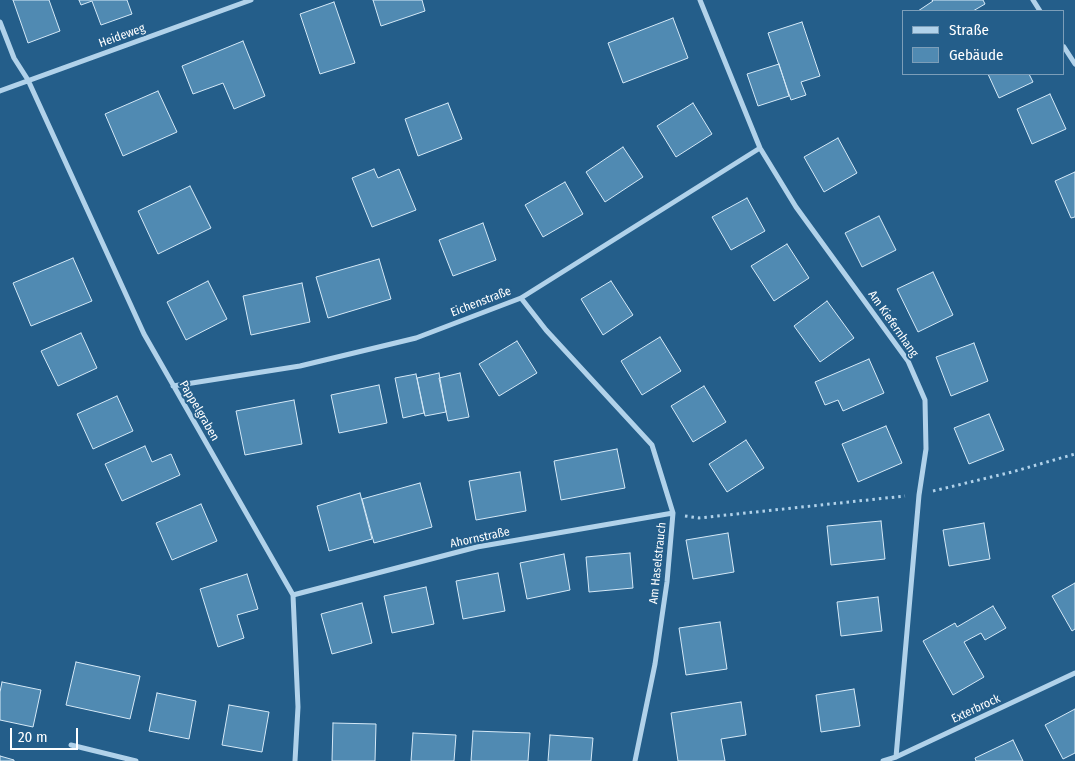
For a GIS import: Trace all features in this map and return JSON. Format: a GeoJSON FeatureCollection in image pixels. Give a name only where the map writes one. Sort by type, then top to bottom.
{"type":"FeatureCollection","features":[{"type":"Feature","properties":{"kind":"street","name":"Heideweg"},"geometry":{"type":"LineString","coordinates":[[0,91],[251,0]]}},
{"type":"Feature","properties":{"kind":"street","name":"Am Kiefernhang"},"geometry":{"type":"LineString","coordinates":[[700,0],[760,148],[796,207],[908,361],[925,400],[926,449],[920,495],[896,757]]}},
{"type":"Feature","properties":{"kind":"street","name":"Pappelgraben"},"geometry":{"type":"LineString","coordinates":[[0,22],[14,58],[28,80],[144,334],[293,595],[298,707],[295,761]]}},
{"type":"Feature","properties":{"kind":"street"},"geometry":{"type":"LineString","coordinates":[[1065,49],[1075,64]]}},
{"type":"Feature","properties":{"kind":"street","name":"Eichenstraße"},"geometry":{"type":"LineString","coordinates":[[173,386],[300,366],[416,338],[521,298],[760,148]]}},
{"type":"Feature","properties":{"kind":"street","name":"Am Haselstrauch"},"geometry":{"type":"LineString","coordinates":[[521,298],[546,330],[652,445],[673,513],[667,582],[655,664],[635,761]]}},
{"type":"Feature","properties":{"kind":"street","name":"Ahornstraße"},"geometry":{"type":"LineString","coordinates":[[293,595],[477,547],[673,513]]}},
{"type":"Feature","properties":{"kind":"street","name":"Exterbrock"},"geometry":{"type":"LineString","coordinates":[[883,761],[896,757],[1075,673]]}},
{"type":"Feature","properties":{"kind":"street"},"geometry":{"type":"LineString","coordinates":[[71,744],[136,761]]}},
{"type":"Feature","properties":{"kind":"path"},"geometry":{"type":"LineString","coordinates":[[673,513],[699,518],[920,495],[1075,454]]}},
{"type":"Feature","properties":{"kind":"building"},"geometry":{"type":"Polygon","coordinates":[[[13,0],[49,0],[60,31],[28,43],[13,0]]]}},
{"type":"Feature","properties":{"kind":"building"},"geometry":{"type":"Polygon","coordinates":[[[79,0],[127,0],[132,14],[101,25],[92,1],[81,5],[79,0]]]}},
{"type":"Feature","properties":{"kind":"building"},"geometry":{"type":"Polygon","coordinates":[[[373,0],[422,0],[425,11],[381,26],[373,0]]]}},
{"type":"Feature","properties":{"kind":"building"},"geometry":{"type":"Polygon","coordinates":[[[983,0],[985,4],[975,10],[920,10],[933,1],[983,0]]]}},
{"type":"Feature","properties":{"kind":"building"},"geometry":{"type":"Polygon","coordinates":[[[334,2],[355,63],[320,74],[300,14],[334,2]]]}},
{"type":"Feature","properties":{"kind":"building"},"geometry":{"type":"Polygon","coordinates":[[[673,18],[688,58],[623,83],[608,43],[673,18]]]}},
{"type":"Feature","properties":{"kind":"building"},"geometry":{"type":"Polygon","coordinates":[[[802,22],[820,76],[801,82],[806,95],[791,100],[768,33],[802,22]]]}},
{"type":"Feature","properties":{"kind":"building"},"geometry":{"type":"Polygon","coordinates":[[[243,41],[265,96],[234,109],[223,83],[193,94],[182,66],[243,41]]]}},
{"type":"Feature","properties":{"kind":"building"},"geometry":{"type":"Polygon","coordinates":[[[779,64],[789,96],[758,106],[747,74],[779,64]]]}},
{"type":"Feature","properties":{"kind":"building"},"geometry":{"type":"Polygon","coordinates":[[[988,75],[1030,75],[1033,82],[999,98],[988,75]]]}},
{"type":"Feature","properties":{"kind":"building"},"geometry":{"type":"Polygon","coordinates":[[[158,91],[177,132],[123,156],[105,114],[158,91]]]}},
{"type":"Feature","properties":{"kind":"building"},"geometry":{"type":"Polygon","coordinates":[[[1050,94],[1066,129],[1032,144],[1017,109],[1050,94]]]}},
{"type":"Feature","properties":{"kind":"building"},"geometry":{"type":"Polygon","coordinates":[[[448,103],[462,139],[418,156],[405,119],[448,103]]]}},
{"type":"Feature","properties":{"kind":"building"},"geometry":{"type":"Polygon","coordinates":[[[693,103],[712,134],[676,157],[657,126],[693,103]]]}},
{"type":"Feature","properties":{"kind":"building"},"geometry":{"type":"Polygon","coordinates":[[[838,138],[857,173],[824,192],[804,157],[838,138]]]}},
{"type":"Feature","properties":{"kind":"building"},"geometry":{"type":"Polygon","coordinates":[[[623,147],[643,177],[605,202],[586,172],[623,147]]]}},
{"type":"Feature","properties":{"kind":"building"},"geometry":{"type":"Polygon","coordinates":[[[374,169],[378,178],[399,169],[416,210],[372,227],[352,178],[374,169]]]}},
{"type":"Feature","properties":{"kind":"building"},"geometry":{"type":"Polygon","coordinates":[[[1075,172],[1075,217],[1071,218],[1055,181],[1075,172]]]}},
{"type":"Feature","properties":{"kind":"building"},"geometry":{"type":"Polygon","coordinates":[[[565,182],[583,214],[543,237],[525,205],[565,182]]]}},
{"type":"Feature","properties":{"kind":"building"},"geometry":{"type":"Polygon","coordinates":[[[190,186],[211,228],[158,254],[138,211],[190,186]]]}},
{"type":"Feature","properties":{"kind":"building"},"geometry":{"type":"Polygon","coordinates":[[[747,198],[765,231],[731,250],[712,217],[747,198]]]}},
{"type":"Feature","properties":{"kind":"building"},"geometry":{"type":"Polygon","coordinates":[[[879,216],[896,250],[862,267],[845,233],[879,216]]]}},
{"type":"Feature","properties":{"kind":"building"},"geometry":{"type":"Polygon","coordinates":[[[483,223],[496,260],[453,276],[439,240],[483,223]]]}},
{"type":"Feature","properties":{"kind":"building"},"geometry":{"type":"Polygon","coordinates":[[[787,244],[809,278],[774,301],[751,266],[787,244]]]}},
{"type":"Feature","properties":{"kind":"building"},"geometry":{"type":"Polygon","coordinates":[[[73,258],[92,301],[31,326],[13,283],[73,258]]]}},
{"type":"Feature","properties":{"kind":"building"},"geometry":{"type":"Polygon","coordinates":[[[379,259],[391,299],[328,318],[316,277],[379,259]]]}},
{"type":"Feature","properties":{"kind":"building"},"geometry":{"type":"Polygon","coordinates":[[[933,272],[953,315],[918,332],[897,289],[933,272]]]}},
{"type":"Feature","properties":{"kind":"building"},"geometry":{"type":"Polygon","coordinates":[[[208,281],[227,319],[186,340],[167,302],[208,281]]]}},
{"type":"Feature","properties":{"kind":"building"},"geometry":{"type":"Polygon","coordinates":[[[611,281],[633,315],[603,335],[581,299],[611,281]]]}},
{"type":"Feature","properties":{"kind":"building"},"geometry":{"type":"Polygon","coordinates":[[[302,283],[310,322],[251,335],[243,296],[302,283]]]}},
{"type":"Feature","properties":{"kind":"building"},"geometry":{"type":"Polygon","coordinates":[[[827,301],[854,338],[820,362],[794,326],[827,301]]]}},
{"type":"Feature","properties":{"kind":"building"},"geometry":{"type":"Polygon","coordinates":[[[81,333],[97,368],[58,386],[41,351],[81,333]]]}},
{"type":"Feature","properties":{"kind":"building"},"geometry":{"type":"Polygon","coordinates":[[[660,337],[681,371],[642,395],[621,361],[660,337]]]}},
{"type":"Feature","properties":{"kind":"building"},"geometry":{"type":"Polygon","coordinates":[[[517,341],[537,373],[499,396],[479,364],[517,341]]]}},
{"type":"Feature","properties":{"kind":"building"},"geometry":{"type":"Polygon","coordinates":[[[974,343],[988,381],[951,396],[936,357],[974,343]]]}},
{"type":"Feature","properties":{"kind":"building"},"geometry":{"type":"Polygon","coordinates":[[[869,359],[884,393],[843,411],[838,400],[825,405],[815,382],[869,359]]]}},
{"type":"Feature","properties":{"kind":"building"},"geometry":{"type":"Polygon","coordinates":[[[439,373],[446,412],[425,416],[417,378],[439,373]]]}},
{"type":"Feature","properties":{"kind":"building"},"geometry":{"type":"Polygon","coordinates":[[[460,373],[469,417],[448,421],[439,378],[460,373]]]}},
{"type":"Feature","properties":{"kind":"building"},"geometry":{"type":"Polygon","coordinates":[[[416,374],[424,413],[403,418],[395,378],[416,374]]]}},
{"type":"Feature","properties":{"kind":"building"},"geometry":{"type":"Polygon","coordinates":[[[379,385],[387,423],[339,433],[331,395],[379,385]]]}},
{"type":"Feature","properties":{"kind":"building"},"geometry":{"type":"Polygon","coordinates":[[[704,386],[726,422],[693,442],[671,406],[704,386]]]}},
{"type":"Feature","properties":{"kind":"building"},"geometry":{"type":"Polygon","coordinates":[[[117,396],[133,431],[93,449],[77,414],[117,396]]]}},
{"type":"Feature","properties":{"kind":"building"},"geometry":{"type":"Polygon","coordinates":[[[294,400],[302,444],[245,455],[236,411],[294,400]]]}},
{"type":"Feature","properties":{"kind":"building"},"geometry":{"type":"Polygon","coordinates":[[[989,414],[1004,450],[969,464],[954,428],[989,414]]]}},
{"type":"Feature","properties":{"kind":"building"},"geometry":{"type":"Polygon","coordinates":[[[886,426],[902,463],[858,482],[842,444],[886,426]]]}},
{"type":"Feature","properties":{"kind":"building"},"geometry":{"type":"Polygon","coordinates":[[[746,440],[764,468],[727,492],[709,464],[746,440]]]}},
{"type":"Feature","properties":{"kind":"building"},"geometry":{"type":"Polygon","coordinates":[[[145,446],[152,462],[171,454],[180,475],[122,501],[105,464],[145,446]]]}},
{"type":"Feature","properties":{"kind":"building"},"geometry":{"type":"Polygon","coordinates":[[[617,449],[625,488],[561,500],[554,461],[617,449]]]}},
{"type":"Feature","properties":{"kind":"building"},"geometry":{"type":"Polygon","coordinates":[[[520,472],[526,511],[476,520],[469,481],[520,472]]]}},
{"type":"Feature","properties":{"kind":"building"},"geometry":{"type":"Polygon","coordinates":[[[420,483],[432,527],[374,543],[362,499],[420,483]]]}},
{"type":"Feature","properties":{"kind":"building"},"geometry":{"type":"Polygon","coordinates":[[[360,493],[372,539],[329,551],[317,506],[360,493]]]}},
{"type":"Feature","properties":{"kind":"building"},"geometry":{"type":"Polygon","coordinates":[[[201,504],[217,541],[172,560],[156,523],[201,504]]]}},
{"type":"Feature","properties":{"kind":"building"},"geometry":{"type":"Polygon","coordinates":[[[881,521],[885,559],[831,565],[827,526],[881,521]]]}},
{"type":"Feature","properties":{"kind":"building"},"geometry":{"type":"Polygon","coordinates":[[[984,523],[990,559],[949,566],[943,530],[984,523]]]}},
{"type":"Feature","properties":{"kind":"building"},"geometry":{"type":"Polygon","coordinates":[[[728,533],[734,572],[693,579],[686,540],[728,533]]]}},
{"type":"Feature","properties":{"kind":"building"},"geometry":{"type":"Polygon","coordinates":[[[630,553],[633,588],[589,592],[586,557],[630,553]]]}},
{"type":"Feature","properties":{"kind":"building"},"geometry":{"type":"Polygon","coordinates":[[[564,554],[570,590],[527,599],[520,563],[564,554]]]}},
{"type":"Feature","properties":{"kind":"building"},"geometry":{"type":"Polygon","coordinates":[[[498,573],[505,611],[463,619],[456,581],[498,573]]]}},
{"type":"Feature","properties":{"kind":"building"},"geometry":{"type":"Polygon","coordinates":[[[247,574],[258,609],[237,615],[244,638],[218,647],[200,589],[247,574]]]}},
{"type":"Feature","properties":{"kind":"building"},"geometry":{"type":"Polygon","coordinates":[[[1075,583],[1075,629],[1072,631],[1052,596],[1075,583]]]}},
{"type":"Feature","properties":{"kind":"building"},"geometry":{"type":"Polygon","coordinates":[[[426,587],[434,624],[392,633],[384,596],[426,587]]]}},
{"type":"Feature","properties":{"kind":"building"},"geometry":{"type":"Polygon","coordinates":[[[878,597],[882,631],[841,636],[837,602],[878,597]]]}},
{"type":"Feature","properties":{"kind":"building"},"geometry":{"type":"Polygon","coordinates":[[[362,603],[372,643],[332,654],[321,614],[362,603]]]}},
{"type":"Feature","properties":{"kind":"building"},"geometry":{"type":"Polygon","coordinates":[[[993,606],[1006,628],[985,640],[981,633],[964,642],[984,677],[953,695],[923,641],[955,623],[957,627],[993,606]]]}},
{"type":"Feature","properties":{"kind":"building"},"geometry":{"type":"Polygon","coordinates":[[[720,622],[727,669],[686,675],[679,628],[720,622]]]}},
{"type":"Feature","properties":{"kind":"building"},"geometry":{"type":"Polygon","coordinates":[[[76,662],[140,676],[130,719],[66,705],[76,662]]]}},
{"type":"Feature","properties":{"kind":"building"},"geometry":{"type":"Polygon","coordinates":[[[2,682],[41,690],[33,727],[0,720],[2,682]]]}},
{"type":"Feature","properties":{"kind":"building"},"geometry":{"type":"Polygon","coordinates":[[[854,689],[860,726],[821,732],[816,695],[854,689]]]}},
{"type":"Feature","properties":{"kind":"building"},"geometry":{"type":"Polygon","coordinates":[[[157,693],[196,701],[189,739],[149,731],[157,693]]]}},
{"type":"Feature","properties":{"kind":"building"},"geometry":{"type":"Polygon","coordinates":[[[741,702],[746,735],[721,739],[725,761],[678,761],[671,713],[741,702]]]}},
{"type":"Feature","properties":{"kind":"building"},"geometry":{"type":"Polygon","coordinates":[[[229,705],[269,712],[262,752],[222,745],[229,705]]]}},
{"type":"Feature","properties":{"kind":"building"},"geometry":{"type":"Polygon","coordinates":[[[1075,709],[1075,753],[1063,759],[1045,725],[1075,709]]]}},
{"type":"Feature","properties":{"kind":"building"},"geometry":{"type":"Polygon","coordinates":[[[333,723],[376,724],[375,761],[332,761],[333,723]]]}},
{"type":"Feature","properties":{"kind":"building"},"geometry":{"type":"Polygon","coordinates":[[[473,731],[530,733],[528,761],[471,761],[473,731]]]}},
{"type":"Feature","properties":{"kind":"building"},"geometry":{"type":"Polygon","coordinates":[[[413,733],[456,735],[454,761],[411,761],[413,733]]]}},
{"type":"Feature","properties":{"kind":"building"},"geometry":{"type":"Polygon","coordinates":[[[550,735],[593,738],[591,761],[548,761],[550,735]]]}},
{"type":"Feature","properties":{"kind":"building"},"geometry":{"type":"Polygon","coordinates":[[[1013,740],[1023,761],[976,761],[975,758],[1013,740]]]}},
{"type":"Feature","properties":{"kind":"building"},"geometry":{"type":"Polygon","coordinates":[[[0,756],[14,760],[14,761],[0,761],[0,756]]]}}]}
